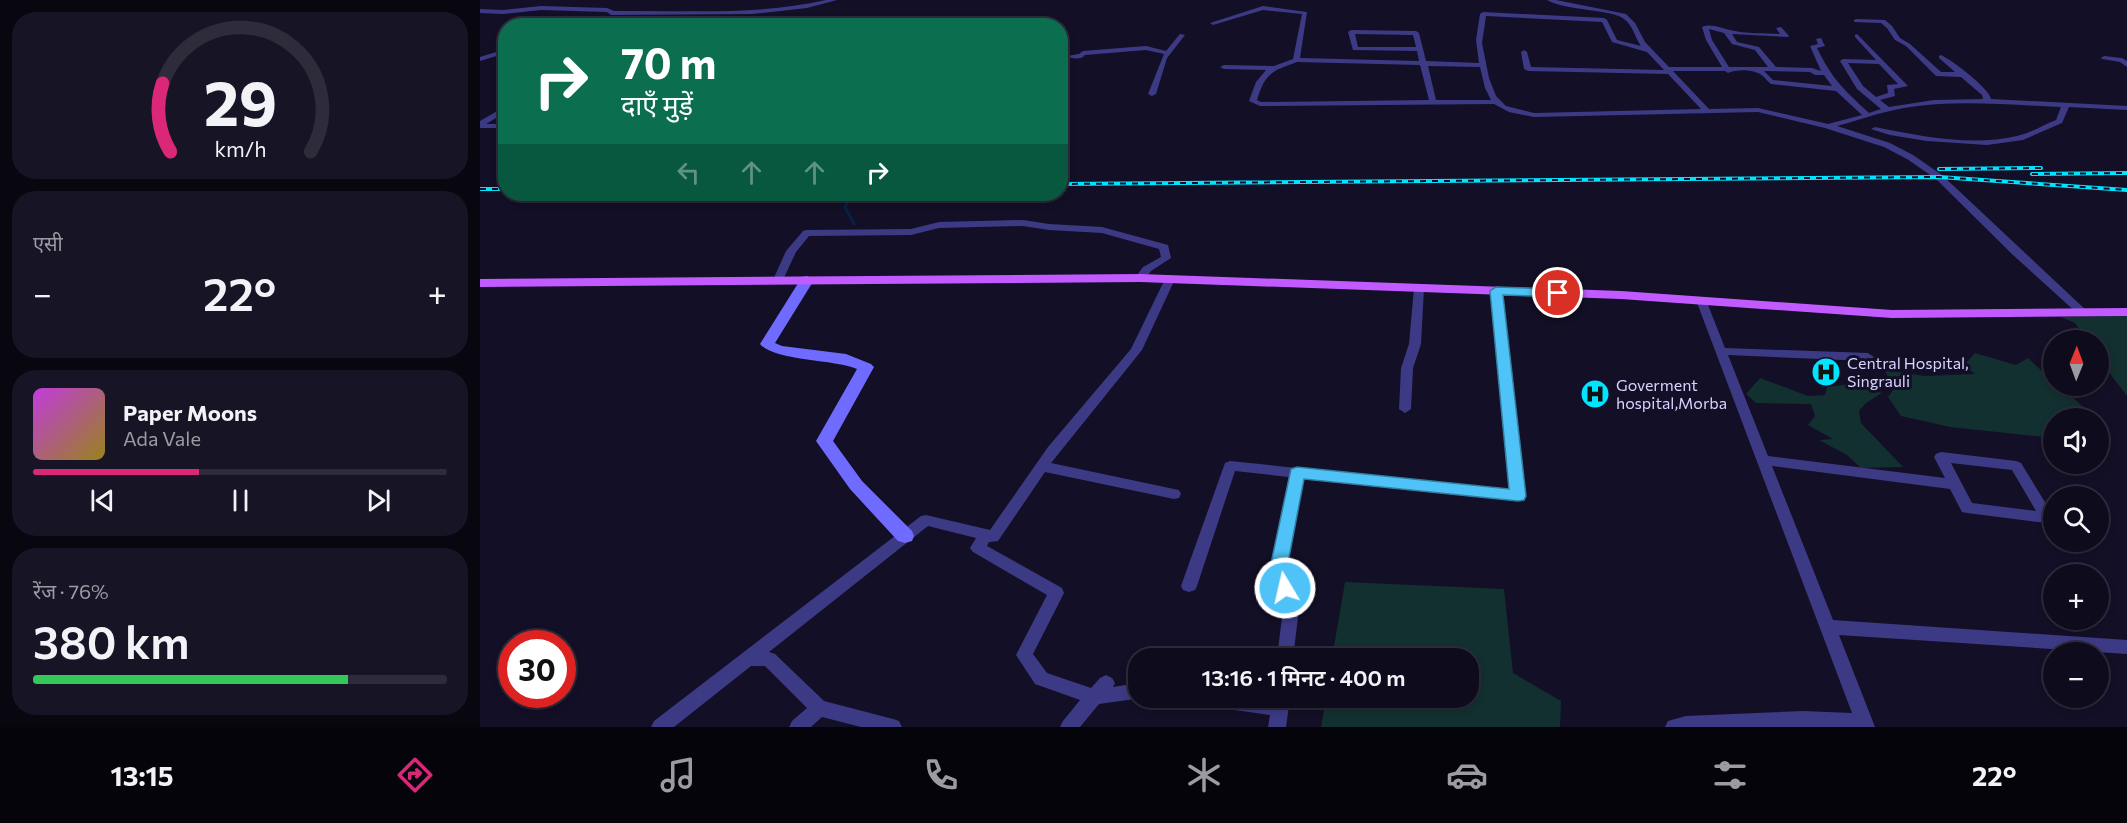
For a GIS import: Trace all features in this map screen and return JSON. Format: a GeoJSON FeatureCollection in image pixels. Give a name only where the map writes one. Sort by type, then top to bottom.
{"type":"FeatureCollection","features":[{"type":"Feature","properties":{"kind":"main road"},"geometry":{"type":"LineString","coordinates":[[480,283],[1140,278],[1701,300],[1892,314],[2127,312]]}},
{"type":"Feature","properties":{"kind":"street"},"geometry":{"type":"LineString","coordinates":[[480,11],[557,8],[607,10],[611,11],[611,14],[764,13],[804,8],[834,0]]}},
{"type":"Feature","properties":{"kind":"street"},"geometry":{"type":"LineString","coordinates":[[1550,0],[1624,15],[1632,23],[1641,43],[1707,111]]}},
{"type":"Feature","properties":{"kind":"street"},"geometry":{"type":"LineString","coordinates":[[1214,23],[1263,8],[1305,13],[1296,60]]}},
{"type":"Feature","properties":{"kind":"street"},"geometry":{"type":"LineString","coordinates":[[634,18],[654,12]]}},
{"type":"Feature","properties":{"kind":"street"},"geometry":{"type":"LineString","coordinates":[[1493,102],[1483,65],[1479,36],[1484,22],[1483,14],[1604,20],[1614,41],[1648,50]]}},
{"type":"Feature","properties":{"kind":"street"},"geometry":{"type":"LineString","coordinates":[[1856,21],[1883,21],[1890,27],[1897,39],[1908,45],[1940,74],[1965,75]]}},
{"type":"Feature","properties":{"kind":"street"},"geometry":{"type":"LineString","coordinates":[[1728,70],[1709,40],[1705,27],[1723,28],[1729,32],[1786,36],[1779,28]]}},
{"type":"Feature","properties":{"kind":"street"},"geometry":{"type":"LineString","coordinates":[[1419,49],[1355,49],[1351,32],[1416,33],[1433,102]]}},
{"type":"Feature","properties":{"kind":"street"},"geometry":{"type":"LineString","coordinates":[[1729,32],[1734,43],[1757,48],[1772,68]]}},
{"type":"Feature","properties":{"kind":"street"},"geometry":{"type":"LineString","coordinates":[[1152,94],[1164,58],[1182,35]]}},
{"type":"Feature","properties":{"kind":"street"},"geometry":{"type":"LineString","coordinates":[[1819,39],[1822,46],[1813,46],[1826,74],[1838,89],[1867,115]]}},
{"type":"Feature","properties":{"kind":"street"},"geometry":{"type":"LineString","coordinates":[[1873,100],[1892,94],[1890,87],[1904,86],[1859,39],[1874,42]]}},
{"type":"Feature","properties":{"kind":"street"},"geometry":{"type":"LineString","coordinates":[[1115,41],[1116,50]]}},
{"type":"Feature","properties":{"kind":"street"},"geometry":{"type":"LineString","coordinates":[[1070,56],[1081,56],[1083,52],[1116,50],[1155,49],[1168,53]]}},
{"type":"Feature","properties":{"kind":"street"},"geometry":{"type":"LineString","coordinates":[[1524,52],[1528,69],[1668,71],[1765,68],[1812,70],[1815,73],[1826,74]]}},
{"type":"Feature","properties":{"kind":"street"},"geometry":{"type":"LineString","coordinates":[[480,59],[498,53]]}},
{"type":"Feature","properties":{"kind":"street"},"geometry":{"type":"LineString","coordinates":[[1941,57],[1986,94],[1987,101]]}},
{"type":"Feature","properties":{"kind":"street"},"geometry":{"type":"LineString","coordinates":[[2104,58],[2122,60],[2125,66]]}},
{"type":"Feature","properties":{"kind":"street"},"geometry":{"type":"LineString","coordinates":[[1483,65],[1296,60],[1265,72],[1260,78],[1253,102],[1271,105],[1493,102],[1503,109],[1534,115],[1758,110],[1827,126],[1897,149],[1939,177],[2017,254],[2082,312]]}},
{"type":"Feature","properties":{"kind":"street"},"geometry":{"type":"LineString","coordinates":[[1879,62],[1843,61],[1860,87],[1887,110]]}},
{"type":"Feature","properties":{"kind":"street"},"geometry":{"type":"LineString","coordinates":[[1224,67],[1275,68]]}},
{"type":"Feature","properties":{"kind":"street"},"geometry":{"type":"LineString","coordinates":[[1756,70],[1766,75],[1771,82],[1838,89]]}},
{"type":"Feature","properties":{"kind":"street"},"geometry":{"type":"LineString","coordinates":[[1827,126],[1887,110],[1934,102],[1987,101],[2127,108]]}},
{"type":"Feature","properties":{"kind":"street"},"geometry":{"type":"LineString","coordinates":[[1875,129],[1896,134],[1950,139],[1990,141],[2018,138],[2059,122],[2066,105]]}},
{"type":"Feature","properties":{"kind":"street"},"geometry":{"type":"LineString","coordinates":[[480,125],[498,113]]}},
{"type":"Feature","properties":{"kind":"street"},"geometry":{"type":"LineString","coordinates":[[480,125],[498,126]]}},
{"type":"Feature","properties":{"kind":"street"},"geometry":{"type":"LineString","coordinates":[[778,280],[791,251],[806,233],[911,232],[939,225],[1007,223],[1102,230],[1164,247],[1166,258],[1147,269],[1140,278]]}},
{"type":"Feature","properties":{"kind":"street"},"geometry":{"type":"LineString","coordinates":[[660,727],[926,520],[993,537],[1042,466],[1136,350],[1170,279]]}},
{"type":"Feature","properties":{"kind":"street"},"geometry":{"type":"LineString","coordinates":[[807,280],[767,344],[778,350],[846,359],[866,367],[824,441],[856,485],[905,536]]}},
{"type":"Feature","properties":{"kind":"street"},"geometry":{"type":"LineString","coordinates":[[1405,409],[1407,368],[1415,344],[1419,288]]}},
{"type":"Feature","properties":{"kind":"street"},"geometry":{"type":"LineString","coordinates":[[1189,586],[1230,466],[1518,496],[1496,291]]}},
{"type":"Feature","properties":{"kind":"street"},"geometry":{"type":"LineString","coordinates":[[1674,727],[1686,724],[1803,719],[1865,724],[1701,300]]}},
{"type":"Feature","properties":{"kind":"street"},"geometry":{"type":"LineString","coordinates":[[1721,351],[1868,357]]}},
{"type":"Feature","properties":{"kind":"street"},"geometry":{"type":"LineString","coordinates":[[1941,458],[2016,466],[2047,518],[1967,508],[1954,484],[1941,458]]}},
{"type":"Feature","properties":{"kind":"street"},"geometry":{"type":"LineString","coordinates":[[1764,460],[1954,484]]}},
{"type":"Feature","properties":{"kind":"street"},"geometry":{"type":"LineString","coordinates":[[1042,466],[1174,494]]}},
{"type":"Feature","properties":{"kind":"street"},"geometry":{"type":"LineString","coordinates":[[1286,648],[1291,609],[1278,568],[1297,472]]}},
{"type":"Feature","properties":{"kind":"street"},"geometry":{"type":"LineString","coordinates":[[985,535],[978,548],[1056,593],[1024,656],[1041,679],[1100,690],[1128,691]]}},
{"type":"Feature","properties":{"kind":"street"},"geometry":{"type":"LineString","coordinates":[[1827,627],[2127,647]]}},
{"type":"Feature","properties":{"kind":"street"},"geometry":{"type":"LineString","coordinates":[[747,659],[769,658],[819,708],[893,727]]}},
{"type":"Feature","properties":{"kind":"street"},"geometry":{"type":"LineString","coordinates":[[1069,727],[1100,690]]}},
{"type":"Feature","properties":{"kind":"street"},"geometry":{"type":"LineString","coordinates":[[798,727],[819,708]]}},
{"type":"Feature","properties":{"kind":"street"},"geometry":{"type":"LineString","coordinates":[[1277,727],[1279,708]]}},
{"type":"Feature","properties":{"kind":"green space"},"geometry":{"type":"Polygon","coordinates":[[[2127,316],[2127,396],[2109,372],[2109,330],[2080,330],[2075,323],[2061,317],[2127,316]]]}},
{"type":"Feature","properties":{"kind":"green space"},"geometry":{"type":"Polygon","coordinates":[[[1975,353],[2016,365],[2028,358],[2043,372],[2043,396],[2071,396],[2085,408],[2043,408],[2043,437],[1950,427],[1901,416],[1888,397],[1895,387],[1884,370],[1925,376],[1975,374],[1964,365],[1975,353]]]}},
{"type":"Feature","properties":{"kind":"green space"},"geometry":{"type":"Polygon","coordinates":[[[1760,378],[1808,396],[1825,395],[1827,387],[1850,384],[1882,393],[1866,403],[1859,411],[1861,423],[1903,467],[1861,468],[1847,455],[1819,440],[1833,439],[1808,425],[1815,416],[1811,404],[1756,403],[1746,394],[1760,378]]]}},
{"type":"Feature","properties":{"kind":"green space"},"geometry":{"type":"Polygon","coordinates":[[[1345,582],[1504,589],[1513,673],[1561,701],[1560,727],[1321,727],[1324,708],[1479,708],[1479,648],[1334,648],[1345,582]]]}},
{"type":"Feature","properties":{"kind":"waterway"},"geometry":{"type":"LineString","coordinates":[[848,201],[845,207],[854,224]]}},
{"type":"Feature","properties":{"kind":"railway"},"geometry":{"type":"LineString","coordinates":[[1939,169],[2041,168]]}},
{"type":"Feature","properties":{"kind":"railway"},"geometry":{"type":"LineString","coordinates":[[2032,174],[2127,173]]}},
{"type":"Feature","properties":{"kind":"railway"},"geometry":{"type":"LineString","coordinates":[[1068,184],[1939,177],[2127,190]]}},
{"type":"Feature","properties":{"kind":"railway"},"geometry":{"type":"LineString","coordinates":[[480,189],[498,189]]}},
{"type":"Feature","properties":{"kind":"place","name":"Central Hospital, Singrauli"},"geometry":{"type":"Point","coordinates":[1826,372]}},
{"type":"Feature","properties":{"kind":"place","name":"Goverment hospital,Morba"},"geometry":{"type":"Point","coordinates":[1595,394]}},
{"type":"Feature","properties":{"kind":"route"},"geometry":{"type":"LineString","coordinates":[[1285,588],[1278,568],[1297,472],[1518,496],[1496,291],[1558,293]]}}]}
